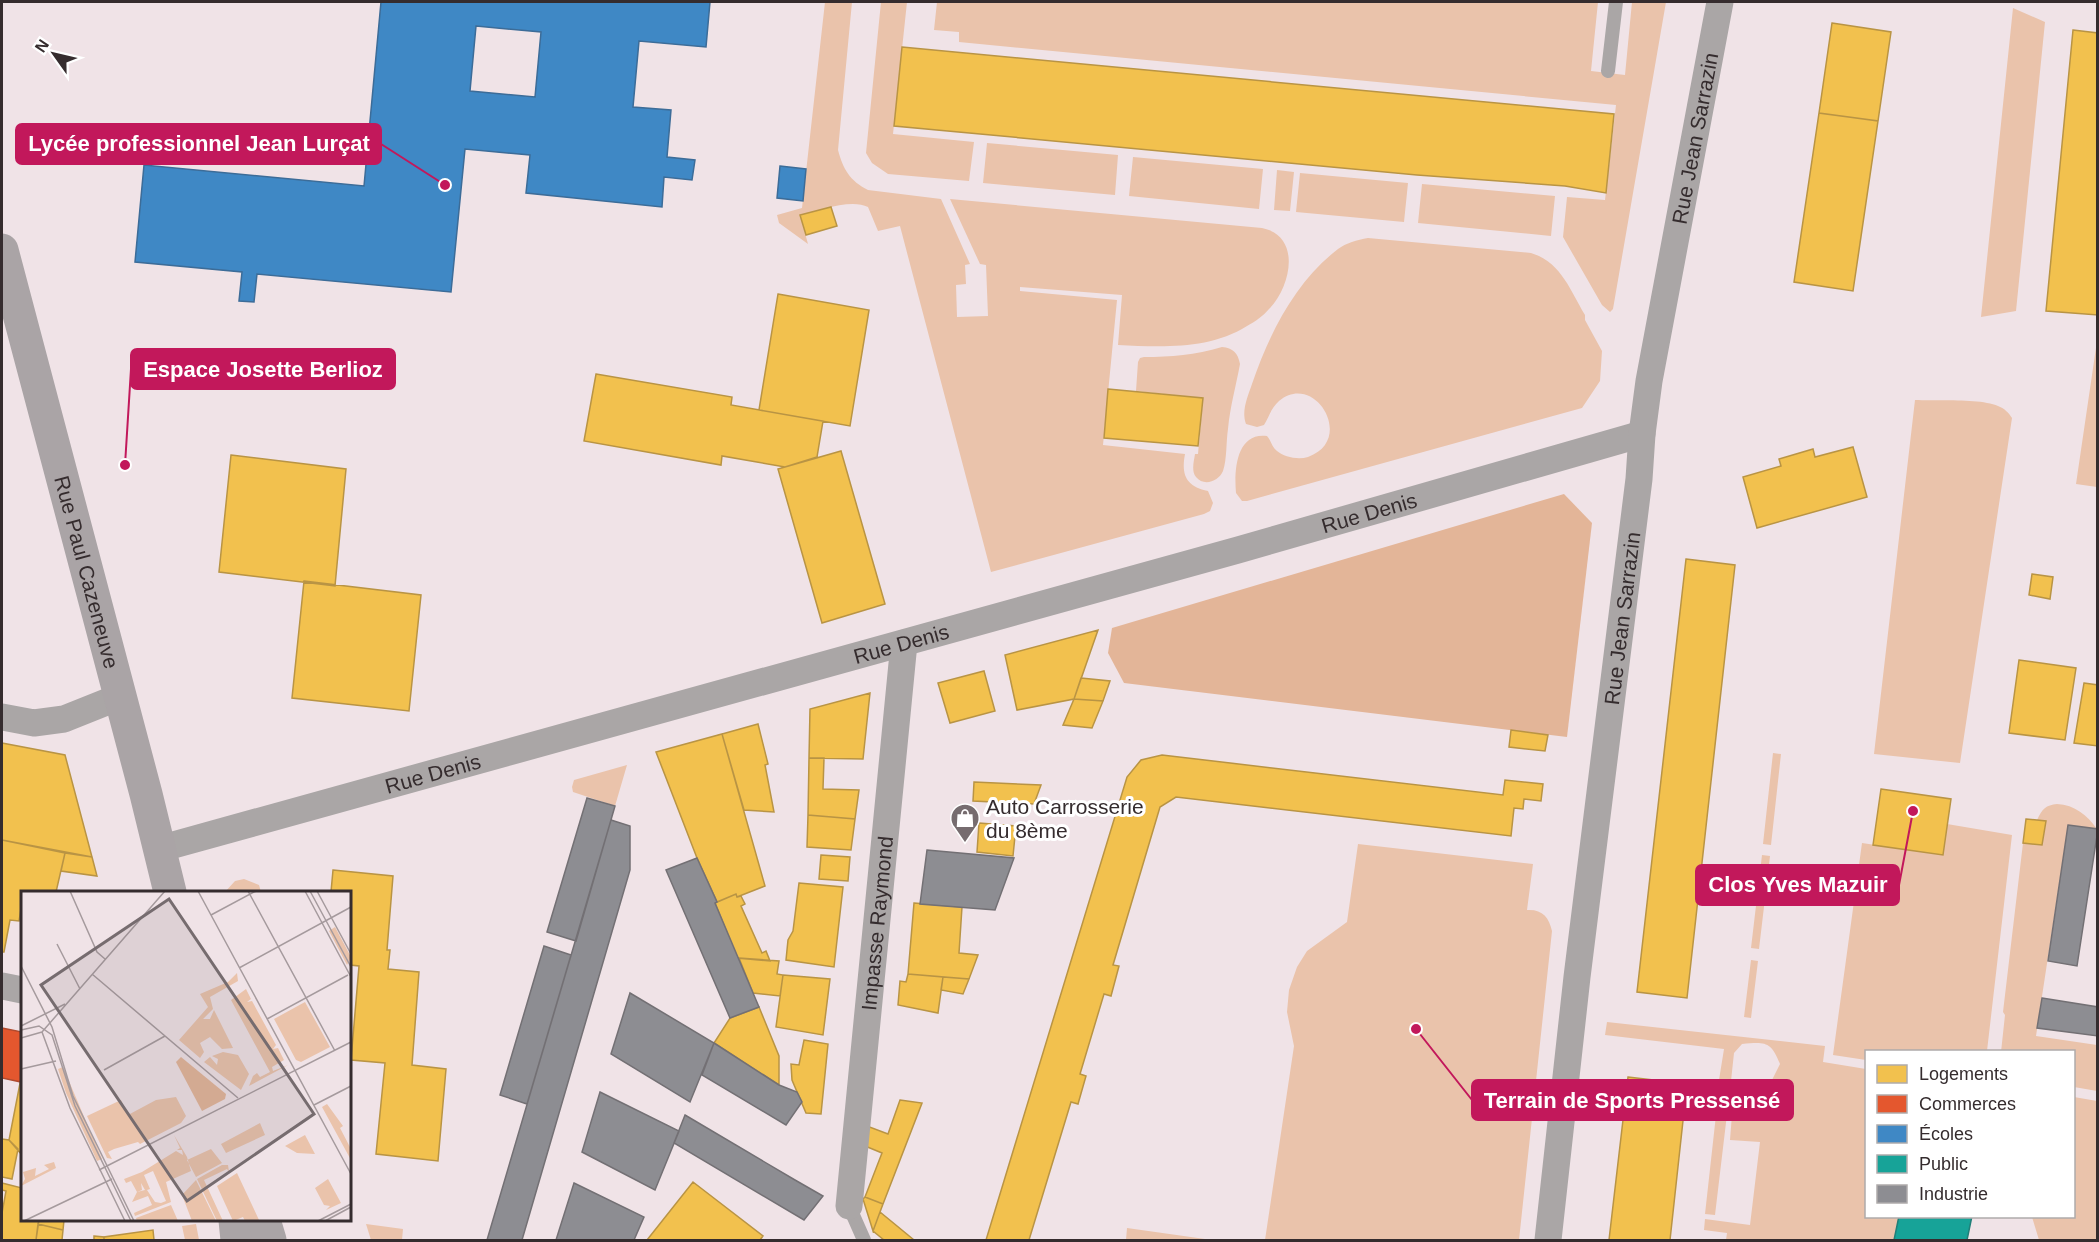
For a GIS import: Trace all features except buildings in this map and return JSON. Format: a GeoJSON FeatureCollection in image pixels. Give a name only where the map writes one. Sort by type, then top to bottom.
{"type":"FeatureCollection","features":[{"type":"Feature","properties":{"kind":"street","name":"Rue Jean Sarrazin"},"geometry":{"type":"LineString","coordinates":[[1548,1240],[1577,977],[1639,479],[1649,381],[1720,2]]}},
{"type":"Feature","properties":{"kind":"street","name":"Rue Paul Cazeneuve"},"geometry":{"type":"LineString","coordinates":[[2,250],[170,891]]}},
{"type":"Feature","properties":{"kind":"street","name":"Rue Denis"},"geometry":{"type":"LineString","coordinates":[[159,849],[904,643],[1642,434]]}},
{"type":"Feature","properties":{"kind":"street","name":"Impasse Raymond"},"geometry":{"type":"LineString","coordinates":[[849,1206],[904,643]]}},
{"type":"Feature","properties":{"kind":"street"},"geometry":{"type":"LineString","coordinates":[[2,717],[34,723],[64,719],[119,697]]}},
{"type":"Feature","properties":{"kind":"street"},"geometry":{"type":"LineString","coordinates":[[2,986],[21,990]]}},
{"type":"Feature","properties":{"kind":"street"},"geometry":{"type":"LineString","coordinates":[[236,1221],[237,1240]]}},
{"type":"Feature","properties":{"kind":"street"},"geometry":{"type":"LineString","coordinates":[[264,1221],[270,1240]]}},
{"type":"Feature","properties":{"kind":"lane"},"geometry":{"type":"LineString","coordinates":[[1608,71],[1616,2]]}},
{"type":"Feature","properties":{"kind":"lane"},"geometry":{"type":"LineString","coordinates":[[849,1206],[864,1240]]}},
{"type":"Feature","properties":{"kind":"shaded area"},"geometry":{"type":"Polygon","coordinates":[[[825,2],[852,2],[838,150],[842,163],[848,174],[868,190],[941,199],[970,264],[965,265],[966,284],[956,285],[957,317],[988,316],[986,265],[980,264],[950,199],[1262,228],[1275,233],[1283,241],[1288,251],[1289,263],[1287,276],[1277,300],[1265,314],[1250,324],[1232,334],[1201,343],[1168,346],[1118,345],[1122,295],[1020,287],[1020,291],[1117,300],[1103,445],[1185,454],[1184,468],[1187,479],[1195,486],[1208,491],[1213,503],[1210,511],[991,572],[900,226],[878,231],[868,207],[853,204],[834,206],[800,215],[808,244],[779,223],[777,215],[802,208],[825,2]]]}},
{"type":"Feature","properties":{"kind":"shaded area"},"geometry":{"type":"Polygon","coordinates":[[[881,2],[907,2],[893,134],[974,142],[969,181],[888,174],[872,163],[866,153],[881,2]]]}},
{"type":"Feature","properties":{"kind":"shaded area"},"geometry":{"type":"Polygon","coordinates":[[[937,2],[1598,2],[1591,71],[1625,75],[1632,2],[1666,2],[1613,309],[1610,312],[1602,305],[1563,237],[1567,197],[1605,200],[1616,105],[959,42],[959,32],[934,30],[937,2]]]}},
{"type":"Feature","properties":{"kind":"shaded area"},"geometry":{"type":"Polygon","coordinates":[[[2013,8],[2045,22],[2016,311],[1981,317],[2013,8]]]}},
{"type":"Feature","properties":{"kind":"shaded area"},"geometry":{"type":"Polygon","coordinates":[[[987,143],[1118,155],[1115,195],[983,183],[987,143]]]}},
{"type":"Feature","properties":{"kind":"shaded area"},"geometry":{"type":"Polygon","coordinates":[[[1133,157],[1263,169],[1259,209],[1129,196],[1133,157]]]}},
{"type":"Feature","properties":{"kind":"shaded area"},"geometry":{"type":"Polygon","coordinates":[[[1277,170],[1294,172],[1290,211],[1274,210],[1277,170]]]}},
{"type":"Feature","properties":{"kind":"shaded area"},"geometry":{"type":"Polygon","coordinates":[[[1300,173],[1408,183],[1404,222],[1296,212],[1300,173]]]}},
{"type":"Feature","properties":{"kind":"shaded area"},"geometry":{"type":"Polygon","coordinates":[[[1422,184],[1555,196],[1551,236],[1418,223],[1422,184]]]}},
{"type":"Feature","properties":{"kind":"shaded area"},"geometry":{"type":"Polygon","coordinates":[[[1368,238],[1531,253],[1541,257],[1564,278],[1585,315],[1585,320],[1602,351],[1600,381],[1582,408],[1242,501],[1236,493],[1237,464],[1243,446],[1249,440],[1257,436],[1267,436],[1273,447],[1283,455],[1300,458],[1308,457],[1322,448],[1329,437],[1329,424],[1325,411],[1317,401],[1305,395],[1293,394],[1279,401],[1264,425],[1257,427],[1246,424],[1244,414],[1267,346],[1296,293],[1323,262],[1338,249],[1368,238]]]}},
{"type":"Feature","properties":{"kind":"shaded area"},"geometry":{"type":"Polygon","coordinates":[[[2098,341],[2097,487],[2076,484],[2098,341]]]}},
{"type":"Feature","properties":{"kind":"shaded area"},"geometry":{"type":"Polygon","coordinates":[[[1222,347],[1234,352],[1240,364],[1230,413],[1223,471],[1215,480],[1203,482],[1194,475],[1193,469],[1195,454],[1198,454],[1203,398],[1136,391],[1138,362],[1144,357],[1183,355],[1222,347]]]}},
{"type":"Feature","properties":{"kind":"shaded area"},"geometry":{"type":"Polygon","coordinates":[[[1915,400],[1990,403],[2002,408],[2012,418],[1960,763],[1874,754],[1915,400]]]}},
{"type":"Feature","properties":{"kind":"shaded area"},"geometry":{"type":"Polygon","coordinates":[[[1564,494],[1592,523],[1567,737],[1124,683],[1108,653],[1112,628],[1564,494]]]}},
{"type":"Feature","properties":{"kind":"shaded area"},"geometry":{"type":"Polygon","coordinates":[[[1773,753],[1781,754],[1771,845],[1763,844],[1773,753]]]}},
{"type":"Feature","properties":{"kind":"shaded area"},"geometry":{"type":"Polygon","coordinates":[[[627,765],[615,806],[573,792],[574,780],[627,765]]]}},
{"type":"Feature","properties":{"kind":"shaded area"},"geometry":{"type":"Polygon","coordinates":[[[2050,805],[2069,806],[2089,819],[2097,829],[2068,825],[2036,1036],[2097,1045],[2097,1091],[2075,1087],[2075,1050],[2001,1050],[2005,1015],[2003,1012],[2023,843],[2042,845],[2046,821],[2037,820],[2045,808],[2050,805]]]}},
{"type":"Feature","properties":{"kind":"shaded area"},"geometry":{"type":"Polygon","coordinates":[[[1947,824],[2012,835],[1987,1050],[1865,1050],[1865,1060],[1833,1055],[1862,843],[1943,855],[1947,824]]]}},
{"type":"Feature","properties":{"kind":"shaded area"},"geometry":{"type":"Polygon","coordinates":[[[1358,844],[1533,864],[1527,910],[1537,911],[1544,915],[1552,931],[1519,1240],[1265,1240],[1294,1046],[1287,1012],[1289,990],[1297,967],[1307,951],[1347,922],[1358,844]]]}},
{"type":"Feature","properties":{"kind":"shaded area"},"geometry":{"type":"Polygon","coordinates":[[[1762,855],[1770,856],[1759,949],[1751,948],[1762,855]]]}},
{"type":"Feature","properties":{"kind":"shaded area"},"geometry":{"type":"Polygon","coordinates":[[[244,879],[259,885],[261,891],[226,891],[235,881],[244,879]]]}},
{"type":"Feature","properties":{"kind":"shaded area"},"geometry":{"type":"Polygon","coordinates":[[[1751,960],[1758,961],[1751,1018],[1744,1017],[1751,960]]]}},
{"type":"Feature","properties":{"kind":"shaded area"},"geometry":{"type":"Polygon","coordinates":[[[1607,1022],[1825,1046],[1823,1062],[1865,1069],[1865,1218],[1899,1218],[1894,1240],[1726,1240],[1727,1233],[1704,1230],[1705,1219],[1750,1225],[1760,1142],[1730,1140],[1734,1089],[1758,1092],[1771,1082],[1780,1064],[1777,1056],[1770,1047],[1762,1043],[1742,1044],[1734,1053],[1731,1081],[1719,1080],[1724,1049],[1605,1035],[1607,1022]]]}},
{"type":"Feature","properties":{"kind":"shaded area"},"geometry":{"type":"Polygon","coordinates":[[[1719,1088],[1730,1089],[1715,1215],[1705,1214],[1719,1088]]]}},
{"type":"Feature","properties":{"kind":"shaded area"},"geometry":{"type":"Polygon","coordinates":[[[2075,1097],[2097,1101],[2097,1240],[2039,1240],[2032,1218],[2075,1218],[2075,1097]]]}},
{"type":"Feature","properties":{"kind":"shaded area"},"geometry":{"type":"Polygon","coordinates":[[[196,1224],[199,1240],[185,1240],[182,1226],[196,1224]]]}},
{"type":"Feature","properties":{"kind":"shaded area"},"geometry":{"type":"Polygon","coordinates":[[[366,1224],[403,1229],[402,1240],[371,1240],[366,1224]]]}},
{"type":"Feature","properties":{"kind":"shaded area"},"geometry":{"type":"Polygon","coordinates":[[[1127,1228],[1212,1240],[1126,1240],[1127,1228]]]}},
{"type":"Feature","properties":{"kind":"place","name":"Lycée professionnel Jean Lurçat"},"geometry":{"type":"Point","coordinates":[445,185]}},
{"type":"Feature","properties":{"kind":"place","name":"Espace Josette Berlioz"},"geometry":{"type":"Point","coordinates":[125,465]}},
{"type":"Feature","properties":{"kind":"place","name":"Clos Yves Mazuir"},"geometry":{"type":"Point","coordinates":[1913,811]}},
{"type":"Feature","properties":{"kind":"place","name":"Auto Carrosserie du 8ème"},"geometry":{"type":"Point","coordinates":[965,844]}},
{"type":"Feature","properties":{"kind":"place","name":"Terrain de Sports Pressensé"},"geometry":{"type":"Point","coordinates":[1416,1029]}}]}
